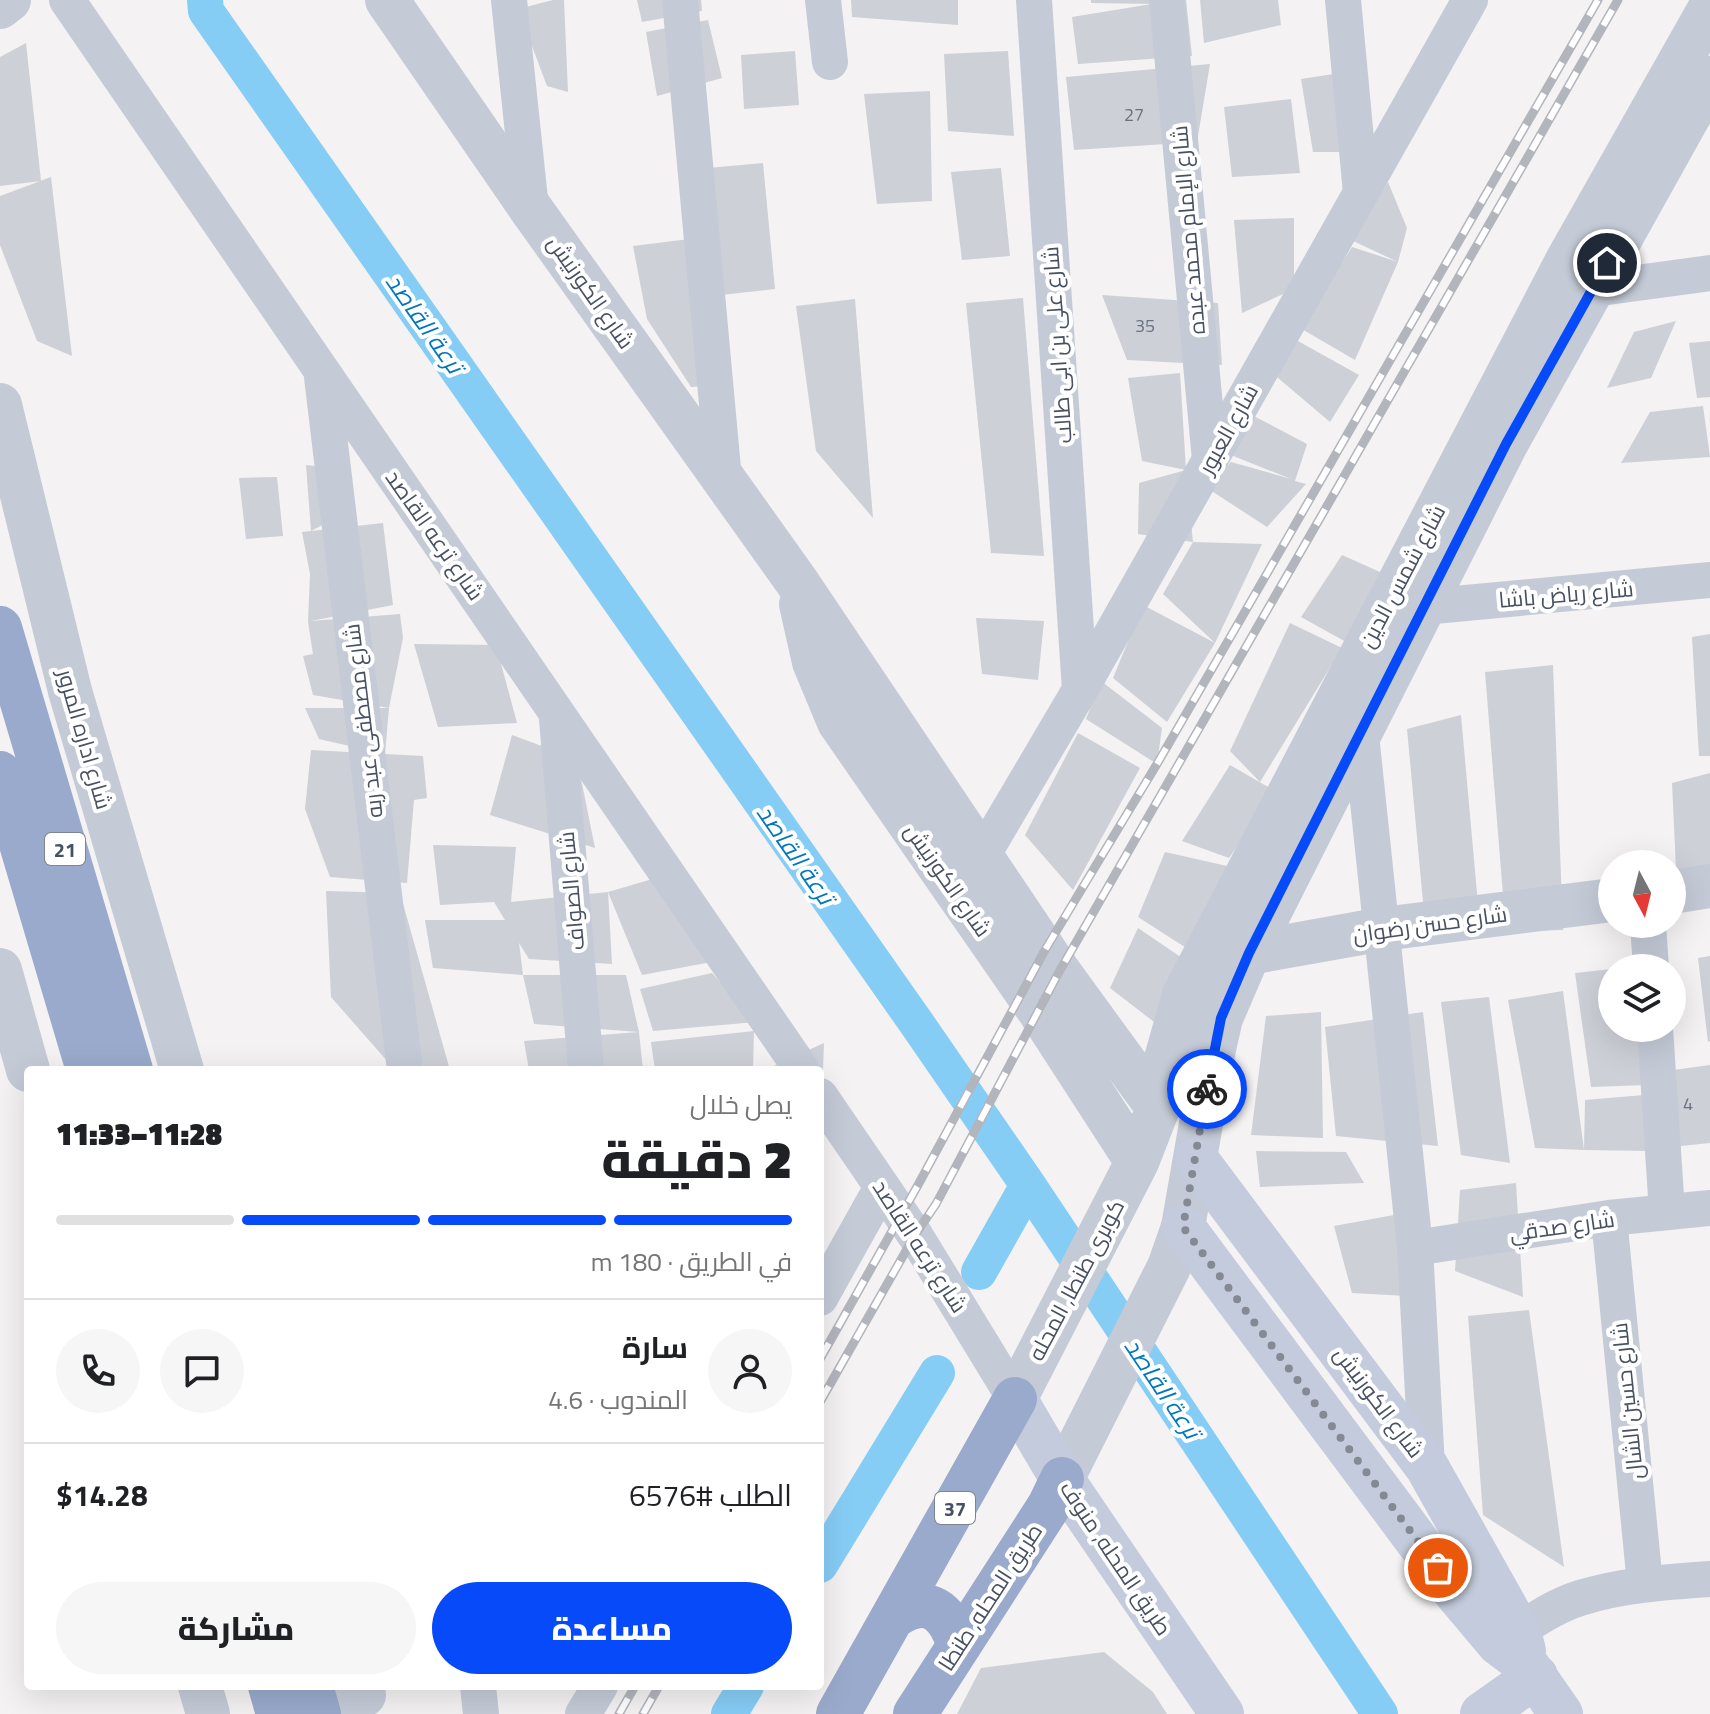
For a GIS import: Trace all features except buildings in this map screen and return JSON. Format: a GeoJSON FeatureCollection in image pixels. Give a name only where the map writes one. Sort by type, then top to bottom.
{"type":"FeatureCollection","features":[{"type":"Feature","properties":{"kind":"highway","name":"21"},"geometry":{"type":"LineString","coordinates":[[0,628],[130,1066]]}},
{"type":"Feature","properties":{"kind":"highway","name":"21"},"geometry":{"type":"LineString","coordinates":[[0,773],[87,1066]]}},
{"type":"Feature","properties":{"kind":"highway","name":"37"},"geometry":{"type":"LineString","coordinates":[[838,1714],[1015,1399]]}},
{"type":"Feature","properties":{"kind":"highway","name":"طريق المحله, طنطا"},"geometry":{"type":"LineString","coordinates":[[915,1714],[1049,1506],[1062,1479]]}},
{"type":"Feature","properties":{"kind":"highway"},"geometry":{"type":"LineString","coordinates":[[895,1616],[908,1607],[925,1606],[940,1611],[951,1623],[959,1645]]}},
{"type":"Feature","properties":{"kind":"highway"},"geometry":{"type":"LineString","coordinates":[[271,1690],[278,1714]]}},
{"type":"Feature","properties":{"kind":"highway"},"geometry":{"type":"LineString","coordinates":[[312,1690],[316,1714]]}},
{"type":"Feature","properties":{"kind":"main road","name":"شارع الكورنيش"},"geometry":{"type":"LineString","coordinates":[[1196,1159],[1427,1467],[1520,1654],[1561,1714]]}},
{"type":"Feature","properties":{"kind":"main road","name":"شارع الكورنيش"},"geometry":{"type":"LineString","coordinates":[[1183,1227],[1456,1593],[1520,1654]]}},
{"type":"Feature","properties":{"kind":"main road","name":"طريق المحله, منوف"},"geometry":{"type":"LineString","coordinates":[[1015,1399],[1062,1479],[1222,1714]]}},
{"type":"Feature","properties":{"kind":"main road"},"geometry":{"type":"LineString","coordinates":[[1482,1714],[1520,1654]]}},
{"type":"Feature","properties":{"kind":"street"},"geometry":{"type":"LineString","coordinates":[[0,7],[9,0]]}},
{"type":"Feature","properties":{"kind":"street","name":"شارع ترعه القاصد"},"geometry":{"type":"LineString","coordinates":[[67,0],[799,1066]]}},
{"type":"Feature","properties":{"kind":"street","name":"شارع الكورنيش"},"geometry":{"type":"LineString","coordinates":[[387,0],[531,209],[797,582],[1059,972],[1158,1108]]}},
{"type":"Feature","properties":{"kind":"street"},"geometry":{"type":"LineString","coordinates":[[509,0],[531,209]]}},
{"type":"Feature","properties":{"kind":"street"},"geometry":{"type":"LineString","coordinates":[[680,0],[724,480]]}},
{"type":"Feature","properties":{"kind":"street"},"geometry":{"type":"LineString","coordinates":[[823,0],[830,62]]}},
{"type":"Feature","properties":{"kind":"street","name":"شارع على بن ابى طالب"},"geometry":{"type":"LineString","coordinates":[[1034,0],[1080,690]]}},
{"type":"Feature","properties":{"kind":"street","name":"شارع الإمام محمد عبده"},"geometry":{"type":"LineString","coordinates":[[1167,0],[1210,460]]}},
{"type":"Feature","properties":{"kind":"street"},"geometry":{"type":"LineString","coordinates":[[1343,0],[1361,193]]}},
{"type":"Feature","properties":{"kind":"street","name":"شارع العبور"},"geometry":{"type":"LineString","coordinates":[[982,856],[1080,690],[1470,0]]}},
{"type":"Feature","properties":{"kind":"street","name":"شارع شمس الدين"},"geometry":{"type":"LineString","coordinates":[[1183,1227],[1221,1018],[1249,953],[1423,607],[1568,259],[1710,8]]}},
{"type":"Feature","properties":{"kind":"street","name":"شارع شمس الدين"},"geometry":{"type":"LineString","coordinates":[[1137,1162],[1158,1108],[1166,1059],[1184,995],[1492,438],[1593,289],[1710,78]]}},
{"type":"Feature","properties":{"kind":"street"},"geometry":{"type":"LineString","coordinates":[[1593,289],[1710,273]]}},
{"type":"Feature","properties":{"kind":"street","name":"شارع مصطفى عبد ربه"},"geometry":{"type":"LineString","coordinates":[[322,372],[405,1066]]}},
{"type":"Feature","properties":{"kind":"street","name":"شارع اداره المرور"},"geometry":{"type":"LineString","coordinates":[[0,405],[70,691],[181,1066]]}},
{"type":"Feature","properties":{"kind":"street","name":"شارع رياض باشا"},"geometry":{"type":"LineString","coordinates":[[1423,607],[1710,580]]}},
{"type":"Feature","properties":{"kind":"street","name":"شارع الكورنيش"},"geometry":{"type":"LineString","coordinates":[[797,582],[803,623],[814,662],[839,722],[1040,1012],[1137,1162]]}},
{"type":"Feature","properties":{"kind":"street","name":"شارع الصواف"},"geometry":{"type":"LineString","coordinates":[[557,713],[586,1066]]}},
{"type":"Feature","properties":{"kind":"street"},"geometry":{"type":"LineString","coordinates":[[1361,735],[1415,1248],[1427,1467]]}},
{"type":"Feature","properties":{"kind":"street"},"geometry":{"type":"LineString","coordinates":[[1686,890],[1710,886]]}},
{"type":"Feature","properties":{"kind":"street","name":"شارع حسن رضوان"},"geometry":{"type":"LineString","coordinates":[[1249,953],[1383,929],[1598,902]]}},
{"type":"Feature","properties":{"kind":"street"},"geometry":{"type":"LineString","coordinates":[[0,970],[27,1066]]}},
{"type":"Feature","properties":{"kind":"street"},"geometry":{"type":"LineString","coordinates":[[1656,1042],[1667,1212]]}},
{"type":"Feature","properties":{"kind":"street","name":"شارع ترعه القاصد"},"geometry":{"type":"LineString","coordinates":[[824,1102],[915,1235],[1015,1399]]}},
{"type":"Feature","properties":{"kind":"street","name":"كوبرى طنطا, المحله"},"geometry":{"type":"LineString","coordinates":[[1015,1399],[1137,1162]]}},
{"type":"Feature","properties":{"kind":"street"},"geometry":{"type":"LineString","coordinates":[[824,1291],[882,1187]]}},
{"type":"Feature","properties":{"kind":"street","name":"شارع صدقي"},"geometry":{"type":"LineString","coordinates":[[1415,1248],[1609,1218],[1710,1208]]}},
{"type":"Feature","properties":{"kind":"street","name":"شارع حسين الشال"},"geometry":{"type":"LineString","coordinates":[[1609,1218],[1645,1584]]}},
{"type":"Feature","properties":{"kind":"street"},"geometry":{"type":"LineString","coordinates":[[1062,1479],[1169,1267],[1183,1227]]}},
{"type":"Feature","properties":{"kind":"street"},"geometry":{"type":"LineString","coordinates":[[1520,1654],[1578,1598],[1645,1584],[1710,1579]]}},
{"type":"Feature","properties":{"kind":"street"},"geometry":{"type":"LineString","coordinates":[[201,1690],[208,1714]]}},
{"type":"Feature","properties":{"kind":"street"},"geometry":{"type":"LineString","coordinates":[[478,1690],[481,1714]]}},
{"type":"Feature","properties":{"kind":"street"},"geometry":{"type":"LineString","coordinates":[[583,1714],[598,1690]]}},
{"type":"Feature","properties":{"kind":"street"},"geometry":{"type":"LineString","coordinates":[[316,1714],[365,1698]]}},
{"type":"Feature","properties":{"kind":"waterway","name":"ترعة القاصد"},"geometry":{"type":"LineString","coordinates":[[205,0],[206,11],[1028,1185],[1380,1714]]}},
{"type":"Feature","properties":{"kind":"waterway"},"geometry":{"type":"LineString","coordinates":[[979,1272],[1028,1185]]}},
{"type":"Feature","properties":{"kind":"waterway"},"geometry":{"type":"LineString","coordinates":[[824,1558],[937,1373]]}},
{"type":"Feature","properties":{"kind":"waterway"},"geometry":{"type":"LineString","coordinates":[[729,1714],[744,1690]]}},
{"type":"Feature","properties":{"kind":"railway"},"geometry":{"type":"LineString","coordinates":[[824,1352],[1045,950],[1157,764],[1598,0]]}},
{"type":"Feature","properties":{"kind":"railway"},"geometry":{"type":"LineString","coordinates":[[824,1395],[915,1235],[936,1204],[1059,972],[1618,0]]}},
{"type":"Feature","properties":{"kind":"railway"},"geometry":{"type":"LineString","coordinates":[[619,1714],[633,1690]]}},
{"type":"Feature","properties":{"kind":"railway"},"geometry":{"type":"LineString","coordinates":[[643,1714],[657,1690]]}},
{"type":"Feature","properties":{"kind":"way so far"},"geometry":{"type":"LineString","coordinates":[[1207,1089],[1183,1227],[1438,1568]]}},
{"type":"Feature","properties":{"kind":"route"},"geometry":{"type":"LineString","coordinates":[[1207,1089],[1221,1018],[1249,953],[1506,444],[1607,263]]}}]}
